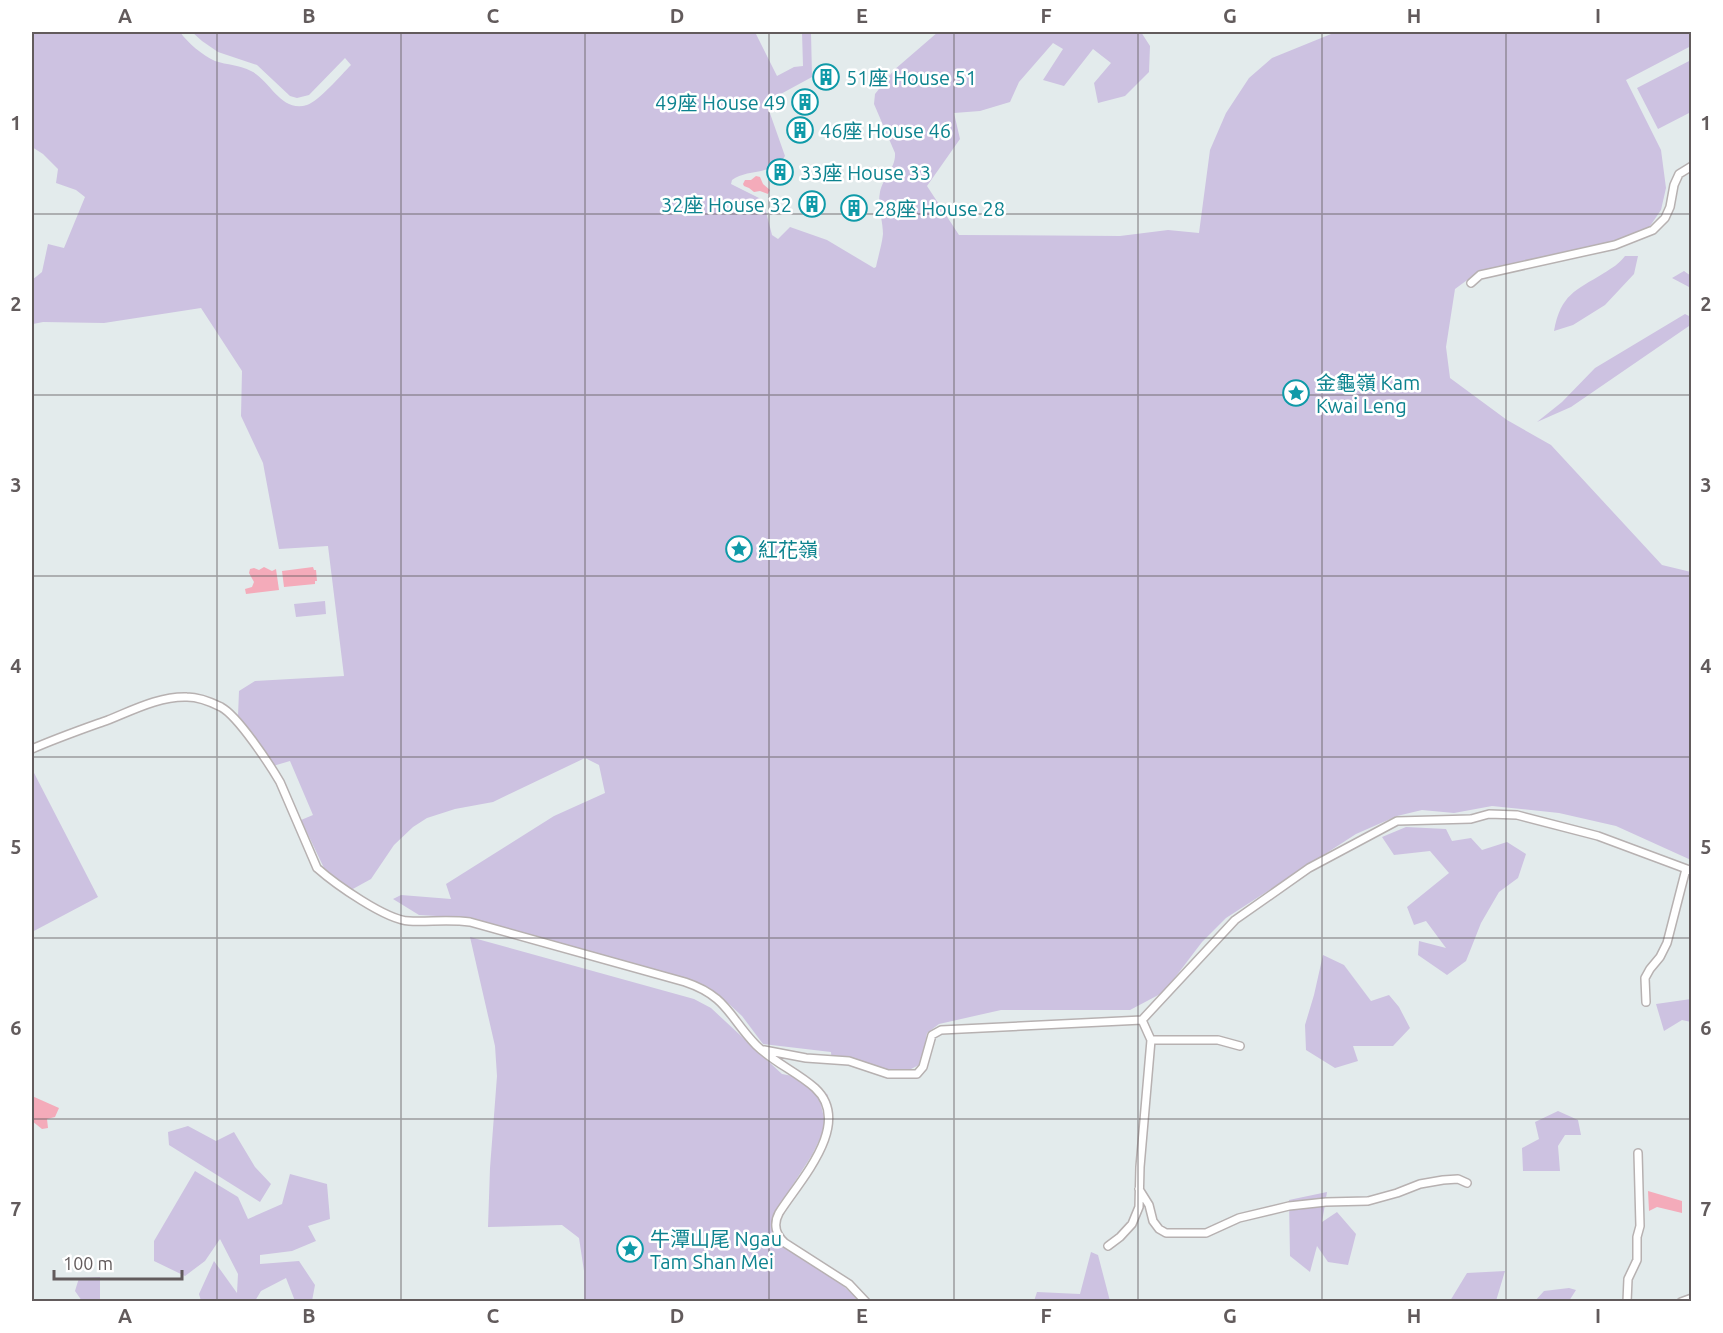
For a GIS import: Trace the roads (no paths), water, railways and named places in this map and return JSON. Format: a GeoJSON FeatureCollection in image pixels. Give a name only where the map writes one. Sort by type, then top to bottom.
{"type":"FeatureCollection","features":[{"type":"Feature","properties":{"kind":"street"},"geometry":{"type":"LineString","coordinates":[[1471,283],[1480,274],[1615,245],[1653,230],[1665,218],[1679,174],[1692,166]]}},
{"type":"Feature","properties":{"kind":"street"},"geometry":{"type":"LineString","coordinates":[[32,749],[147,705],[167,699],[200,698],[223,708],[234,717],[274,772],[317,868],[381,912],[395,919],[409,921],[470,922],[692,985],[711,993],[761,1050],[817,1090],[826,1101],[829,1114],[827,1131],[819,1154],[779,1213],[777,1231],[785,1243],[849,1284],[866,1302]]}},
{"type":"Feature","properties":{"kind":"street"},"geometry":{"type":"LineString","coordinates":[[761,1050],[806,1058],[849,1061],[888,1074],[917,1074],[923,1067],[932,1035],[941,1030],[1142,1020],[1235,920],[1309,868],[1397,821],[1471,819],[1489,814],[1517,815],[1598,836],[1689,870],[1667,943],[1645,978],[1646,1002]]}},
{"type":"Feature","properties":{"kind":"street"},"geometry":{"type":"LineString","coordinates":[[1108,1246],[1132,1224],[1139,1207],[1151,1040],[1142,1020]]}},
{"type":"Feature","properties":{"kind":"street"},"geometry":{"type":"LineString","coordinates":[[1151,1040],[1218,1041],[1240,1046]]}},
{"type":"Feature","properties":{"kind":"street"},"geometry":{"type":"LineString","coordinates":[[1626,1302],[1628,1279],[1637,1260],[1637,1237],[1640,1226],[1638,1153]]}},
{"type":"Feature","properties":{"kind":"street"},"geometry":{"type":"LineString","coordinates":[[1139,1189],[1159,1229],[1166,1233],[1206,1233],[1239,1218],[1289,1206],[1368,1201],[1420,1184],[1443,1180],[1458,1179],[1467,1183]]}},
{"type":"Feature","properties":{"kind":"street"},"geometry":{"type":"LineString","coordinates":[[1681,1302],[1692,1298]]}},
{"type":"Feature","properties":{"kind":"place","name":"51座 House 51"},"geometry":{"type":"Point","coordinates":[826,77]}},
{"type":"Feature","properties":{"kind":"place","name":"49座 House 49"},"geometry":{"type":"Point","coordinates":[805,102]}},
{"type":"Feature","properties":{"kind":"place","name":"46座 House 46"},"geometry":{"type":"Point","coordinates":[800,130]}},
{"type":"Feature","properties":{"kind":"place","name":"33座 House 33"},"geometry":{"type":"Point","coordinates":[780,172]}},
{"type":"Feature","properties":{"kind":"place","name":"32座 House 32"},"geometry":{"type":"Point","coordinates":[812,204]}},
{"type":"Feature","properties":{"kind":"place","name":"28座 House 28"},"geometry":{"type":"Point","coordinates":[854,208]}},
{"type":"Feature","properties":{"kind":"place","name":"金龜嶺 Kam Kwai Leng"},"geometry":{"type":"Point","coordinates":[1296,393]}},
{"type":"Feature","properties":{"kind":"place","name":"紅花嶺"},"geometry":{"type":"Point","coordinates":[739,549]}},
{"type":"Feature","properties":{"kind":"place","name":"牛潭山尾 Ngau Tam Shan Mei"},"geometry":{"type":"Point","coordinates":[630,1249]}}]}
